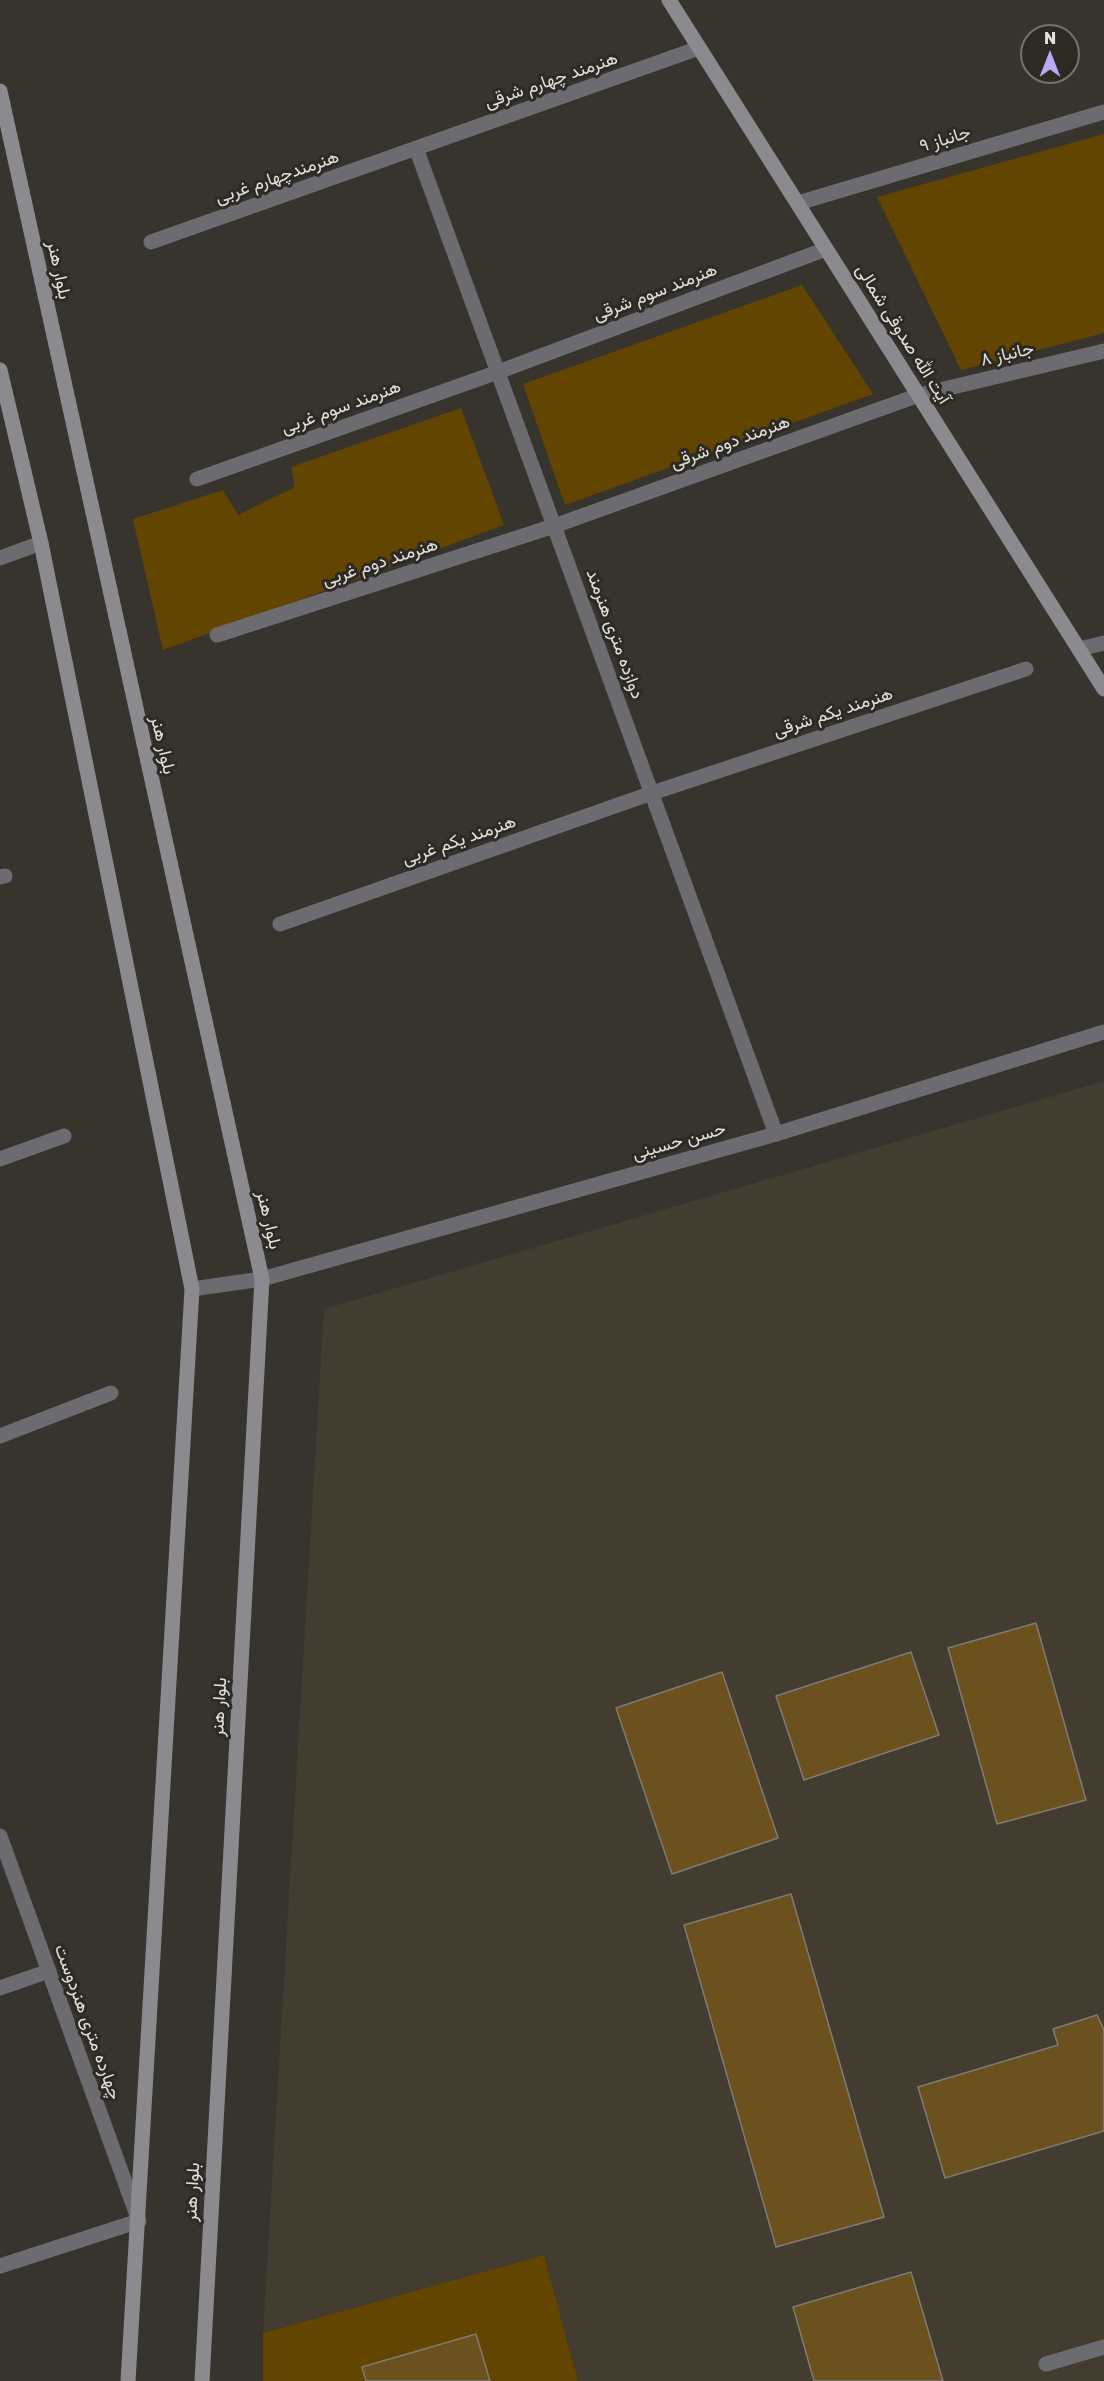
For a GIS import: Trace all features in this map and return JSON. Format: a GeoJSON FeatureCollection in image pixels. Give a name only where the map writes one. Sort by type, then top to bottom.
{"type":"FeatureCollection","features":[{"type":"Feature","properties":{"kind":"main road","name":"آیت الله صدوقی شمالی"},"geometry":{"type":"LineString","coordinates":[[669,0],[1104,689]]}},
{"type":"Feature","properties":{"kind":"main road","name":"بلوار هنر"},"geometry":{"type":"LineString","coordinates":[[0,91],[262,1279],[202,2381]]}},
{"type":"Feature","properties":{"kind":"main road"},"geometry":{"type":"LineString","coordinates":[[0,370],[41,543],[192,1289],[128,2381]]}},
{"type":"Feature","properties":{"kind":"street","name":"هنرمند چهارم شرقی"},"geometry":{"type":"LineString","coordinates":[[417,148],[699,48]]}},
{"type":"Feature","properties":{"kind":"street","name":"جانباز ۹"},"geometry":{"type":"LineString","coordinates":[[798,203],[1104,112]]}},
{"type":"Feature","properties":{"kind":"street","name":"هنرمندچهارم غربی"},"geometry":{"type":"LineString","coordinates":[[151,242],[417,148]]}},
{"type":"Feature","properties":{"kind":"street","name":"دوازده متری هنرمند"},"geometry":{"type":"LineString","coordinates":[[417,148],[776,1134]]}},
{"type":"Feature","properties":{"kind":"street","name":"هنرمند سوم شرقی"},"geometry":{"type":"LineString","coordinates":[[498,372],[826,249]]}},
{"type":"Feature","properties":{"kind":"street","name":"جانباز ۸"},"geometry":{"type":"LineString","coordinates":[[919,395],[1104,351]]}},
{"type":"Feature","properties":{"kind":"street","name":"هنرمند سوم غربی"},"geometry":{"type":"LineString","coordinates":[[197,479],[498,372]]}},
{"type":"Feature","properties":{"kind":"street","name":"هنرمند دوم شرقی"},"geometry":{"type":"LineString","coordinates":[[554,526],[919,395]]}},
{"type":"Feature","properties":{"kind":"street","name":"هنرمند دوم غربی"},"geometry":{"type":"LineString","coordinates":[[217,635],[554,526]]}},
{"type":"Feature","properties":{"kind":"street"},"geometry":{"type":"LineString","coordinates":[[0,558],[41,543]]}},
{"type":"Feature","properties":{"kind":"street"},"geometry":{"type":"LineString","coordinates":[[1079,649],[1104,643]]}},
{"type":"Feature","properties":{"kind":"street","name":"هنرمند یکم شرقی"},"geometry":{"type":"LineString","coordinates":[[652,793],[1026,669]]}},
{"type":"Feature","properties":{"kind":"street","name":"هنرمند یکم غربی"},"geometry":{"type":"LineString","coordinates":[[280,924],[652,793]]}},
{"type":"Feature","properties":{"kind":"street","name":"حسن حسینی"},"geometry":{"type":"LineString","coordinates":[[192,1289],[262,1279],[776,1134],[1104,1032]]}},
{"type":"Feature","properties":{"kind":"street"},"geometry":{"type":"LineString","coordinates":[[0,1159],[64,1136]]}},
{"type":"Feature","properties":{"kind":"street"},"geometry":{"type":"LineString","coordinates":[[0,1436],[111,1393]]}},
{"type":"Feature","properties":{"kind":"street","name":"چهارده متری هنردوست"},"geometry":{"type":"LineString","coordinates":[[0,1836],[139,2221]]}},
{"type":"Feature","properties":{"kind":"street"},"geometry":{"type":"LineString","coordinates":[[0,1988],[49,1971]]}},
{"type":"Feature","properties":{"kind":"street"},"geometry":{"type":"LineString","coordinates":[[0,2266],[139,2221]]}},
{"type":"Feature","properties":{"kind":"street"},"geometry":{"type":"LineString","coordinates":[[1046,2364],[1104,2347]]}},
{"type":"Feature","properties":{"kind":"shaded area"},"geometry":{"type":"Polygon","coordinates":[[[1104,134],[1104,333],[961,370],[877,197],[1104,134]]]}},
{"type":"Feature","properties":{"kind":"shaded area"},"geometry":{"type":"Polygon","coordinates":[[[802,285],[873,394],[565,505],[523,384],[802,285]]]}},
{"type":"Feature","properties":{"kind":"shaded area"},"geometry":{"type":"Polygon","coordinates":[[[461,408],[504,525],[163,650],[133,519],[223,490],[238,515],[295,487],[291,467],[461,408]]]}},
{"type":"Feature","properties":{"kind":"shaded area"},"geometry":{"type":"Polygon","coordinates":[[[1104,1081],[1104,2381],[578,2381],[544,2255],[263,2333],[324,1309],[1104,1081]]]}},
{"type":"Feature","properties":{"kind":"shaded area"},"geometry":{"type":"Polygon","coordinates":[[[544,2255],[578,2381],[263,2381],[263,2333],[544,2255]]]}},
{"type":"Feature","properties":{"kind":"building"},"geometry":{"type":"Polygon","coordinates":[[[1036,1623],[1086,1800],[997,1824],[948,1648],[1036,1623]]]}},
{"type":"Feature","properties":{"kind":"building"},"geometry":{"type":"Polygon","coordinates":[[[911,1652],[939,1735],[804,1780],[776,1696],[911,1652]]]}},
{"type":"Feature","properties":{"kind":"building"},"geometry":{"type":"Polygon","coordinates":[[[722,1672],[778,1838],[672,1874],[616,1708],[722,1672]]]}},
{"type":"Feature","properties":{"kind":"building"},"geometry":{"type":"Polygon","coordinates":[[[791,1894],[884,2217],[776,2247],[684,1925],[791,1894]]]}},
{"type":"Feature","properties":{"kind":"building"},"geometry":{"type":"Polygon","coordinates":[[[1097,2015],[1104,2030],[1104,2131],[945,2178],[918,2087],[1058,2045],[1053,2029],[1097,2015]]]}},
{"type":"Feature","properties":{"kind":"building"},"geometry":{"type":"Polygon","coordinates":[[[911,2272],[943,2381],[814,2381],[793,2307],[911,2272]]]}},
{"type":"Feature","properties":{"kind":"building"},"geometry":{"type":"Polygon","coordinates":[[[476,2334],[490,2381],[366,2381],[362,2367],[476,2334]]]}}]}
